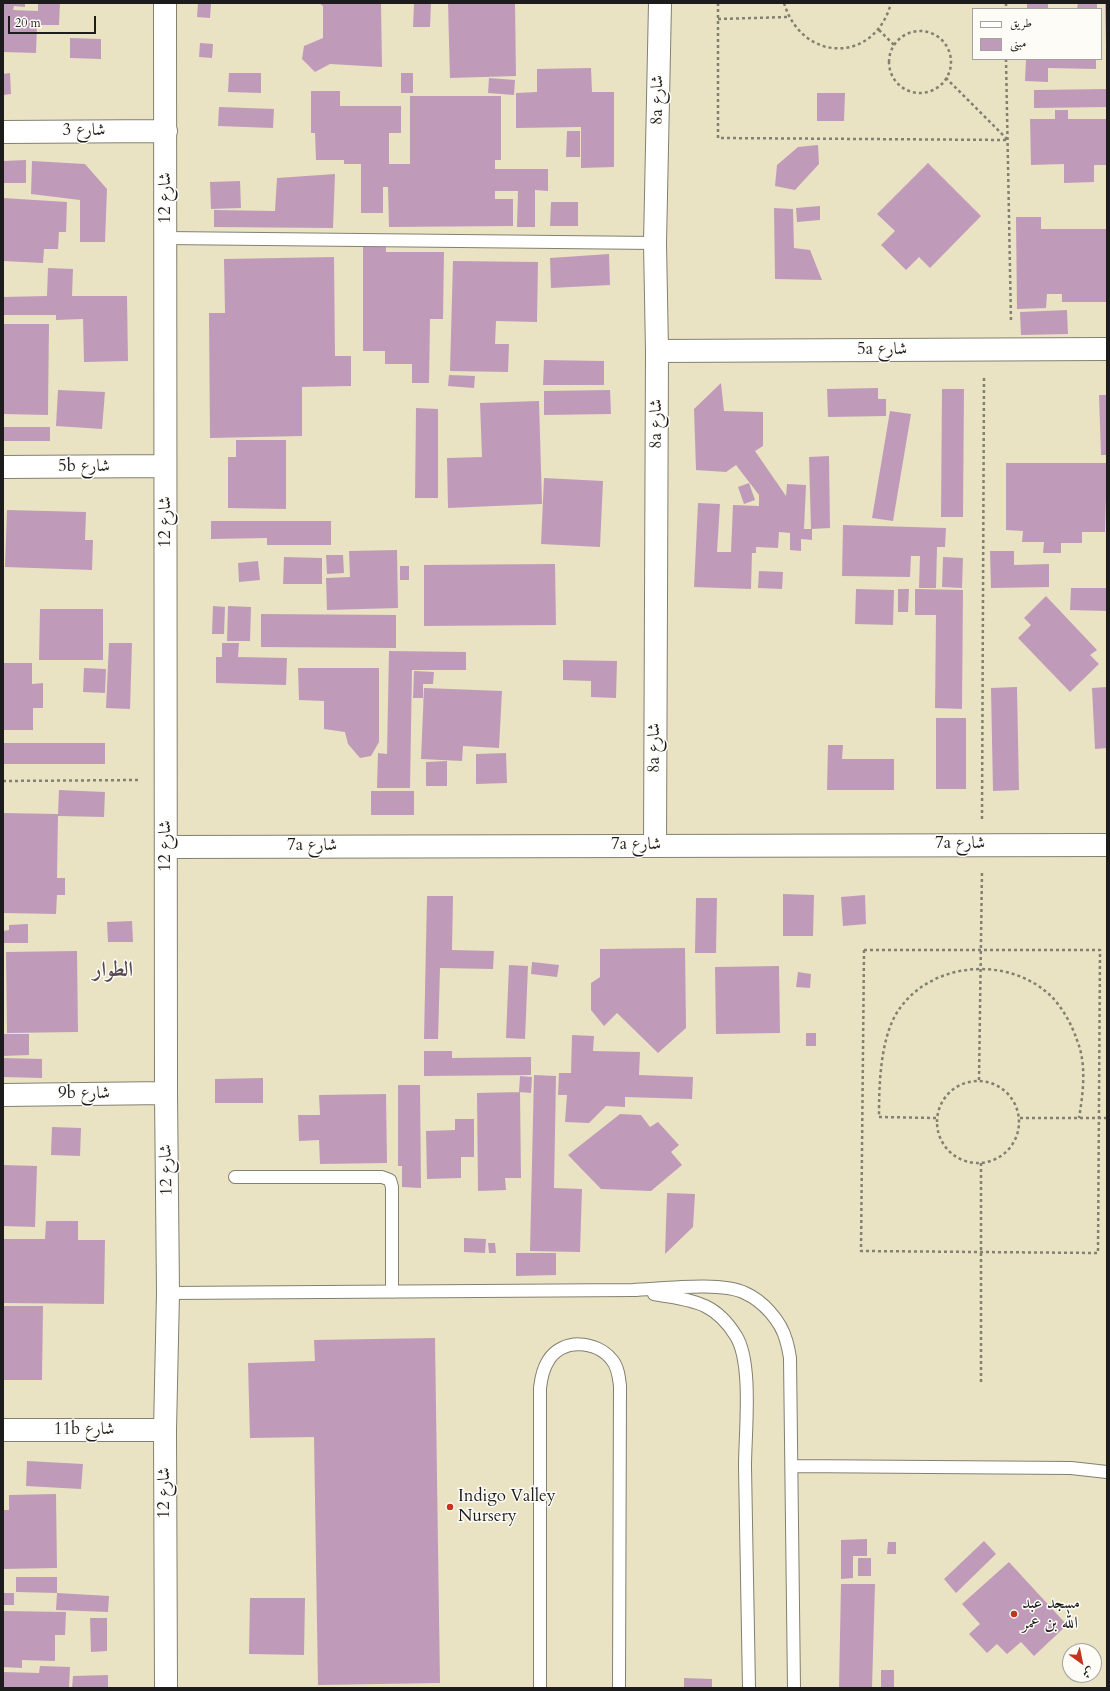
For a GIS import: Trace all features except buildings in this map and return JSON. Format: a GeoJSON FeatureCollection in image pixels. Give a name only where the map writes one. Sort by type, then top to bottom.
{"type":"FeatureCollection","features":[{"type":"Feature","properties":{"kind":"street","name":"شارع 12"},"geometry":{"type":"LineString","coordinates":[[166,3],[166,1094],[168,1293],[165,1430],[166,1688]]}},
{"type":"Feature","properties":{"kind":"street","name":"8a شارع"},"geometry":{"type":"LineString","coordinates":[[655,845],[657,351],[655,243],[660,3]]}},
{"type":"Feature","properties":{"kind":"street","name":"شارع 3"},"geometry":{"type":"LineString","coordinates":[[3,132],[166,131]]}},
{"type":"Feature","properties":{"kind":"street","name":"5a شارع"},"geometry":{"type":"LineString","coordinates":[[657,351],[1107,350]]}},
{"type":"Feature","properties":{"kind":"street","name":"5b شارع"},"geometry":{"type":"LineString","coordinates":[[3,467],[166,466]]}},
{"type":"Feature","properties":{"kind":"street","name":"7a شارع"},"geometry":{"type":"LineString","coordinates":[[166,847],[982,844],[1107,845]]}},
{"type":"Feature","properties":{"kind":"street","name":"9b شارع"},"geometry":{"type":"LineString","coordinates":[[3,1094],[166,1094]]}},
{"type":"Feature","properties":{"kind":"street","name":"11b شارع"},"geometry":{"type":"LineString","coordinates":[[3,1430],[165,1430]]}},
{"type":"Feature","properties":{"kind":"lane"},"geometry":{"type":"LineString","coordinates":[[165,238],[655,243]]}},
{"type":"Feature","properties":{"kind":"lane"},"geometry":{"type":"LineString","coordinates":[[235,1177],[382,1177],[390,1180],[392,1188],[392,1292]]}},
{"type":"Feature","properties":{"kind":"lane"},"geometry":{"type":"LineString","coordinates":[[168,1293],[633,1290],[700,1287],[722,1288],[745,1292],[764,1306],[779,1325],[786,1340],[790,1358],[794,1688]]}},
{"type":"Feature","properties":{"kind":"lane"},"geometry":{"type":"LineString","coordinates":[[633,1290],[697,1302],[714,1310],[726,1322],[737,1337],[742,1351],[746,1367],[745,1466],[749,1688]]}},
{"type":"Feature","properties":{"kind":"lane"},"geometry":{"type":"LineString","coordinates":[[540,1688],[540,1388],[542,1374],[548,1361],[559,1350],[573,1344],[588,1344],[602,1350],[613,1360],[619,1374],[619,1688]]}},
{"type":"Feature","properties":{"kind":"lane"},"geometry":{"type":"LineString","coordinates":[[1071,1468],[1107,1462]]}},
{"type":"Feature","properties":{"kind":"lane"},"geometry":{"type":"LineString","coordinates":[[792,1466],[1071,1468],[1107,1472]]}},
{"type":"Feature","properties":{"kind":"path"},"geometry":{"type":"LineString","coordinates":[[718,3],[718,138],[1008,140]]}},
{"type":"Feature","properties":{"kind":"path"},"geometry":{"type":"LineString","coordinates":[[784,3],[788,17],[797,30],[808,40],[822,46],[838,48],[853,46],[867,40],[879,30],[888,17],[891,3]]}},
{"type":"Feature","properties":{"kind":"path"},"geometry":{"type":"LineString","coordinates":[[718,19],[788,17]]}},
{"type":"Feature","properties":{"kind":"path"},"geometry":{"type":"LineString","coordinates":[[879,30],[894,45]]}},
{"type":"Feature","properties":{"kind":"path"},"geometry":{"type":"LineString","coordinates":[[921,30],[932,33],[941,39],[947,47],[951,58],[950,69],[946,78],[939,87],[918,93],[907,90],[898,85],[892,76],[888,65],[889,55],[894,45],[901,36],[910,32],[921,30]]}},
{"type":"Feature","properties":{"kind":"path"},"geometry":{"type":"LineString","coordinates":[[1006,60],[1011,350]]}},
{"type":"Feature","properties":{"kind":"path"},"geometry":{"type":"LineString","coordinates":[[946,78],[1008,140]]}},
{"type":"Feature","properties":{"kind":"path"},"geometry":{"type":"LineString","coordinates":[[979,1080],[982,844],[984,350]]}},
{"type":"Feature","properties":{"kind":"path"},"geometry":{"type":"LineString","coordinates":[[3,781],[166,780]]}},
{"type":"Feature","properties":{"kind":"path"},"geometry":{"type":"LineString","coordinates":[[864,950],[981,950],[1100,950],[1098,1253],[861,1251],[864,950]]}},
{"type":"Feature","properties":{"kind":"path"},"geometry":{"type":"LineString","coordinates":[[936,1118],[879,1117],[881,1070],[885,1045],[891,1026],[900,1009],[915,992],[934,979],[956,971],[980,968],[1009,972],[1033,984],[1051,996],[1066,1018],[1078,1041],[1083,1067],[1083,1093],[1079,1118]]}},
{"type":"Feature","properties":{"kind":"path"},"geometry":{"type":"LineString","coordinates":[[979,1080],[994,1083],[1007,1091],[1016,1103],[1020,1118],[1019,1131],[1014,1144],[1005,1153],[994,1160],[981,1163],[966,1162],[954,1156],[944,1145],[938,1132],[936,1118],[941,1103],[951,1090],[964,1082],[979,1080]]}},
{"type":"Feature","properties":{"kind":"path"},"geometry":{"type":"LineString","coordinates":[[1020,1118],[1107,1118]]}},
{"type":"Feature","properties":{"kind":"path"},"geometry":{"type":"LineString","coordinates":[[981,1163],[981,1382]]}},
{"type":"Feature","properties":{"kind":"place","name":"Indigo Valley Nursery"},"geometry":{"type":"Point","coordinates":[450,1507]}},
{"type":"Feature","properties":{"kind":"place","name":"مسجد عبد الله بن عمر"},"geometry":{"type":"Point","coordinates":[1014,1614]}},
{"type":"Feature","properties":{"kind":"district","name":"الطوار"},"geometry":{"type":"Point","coordinates":[113,971]}}]}
